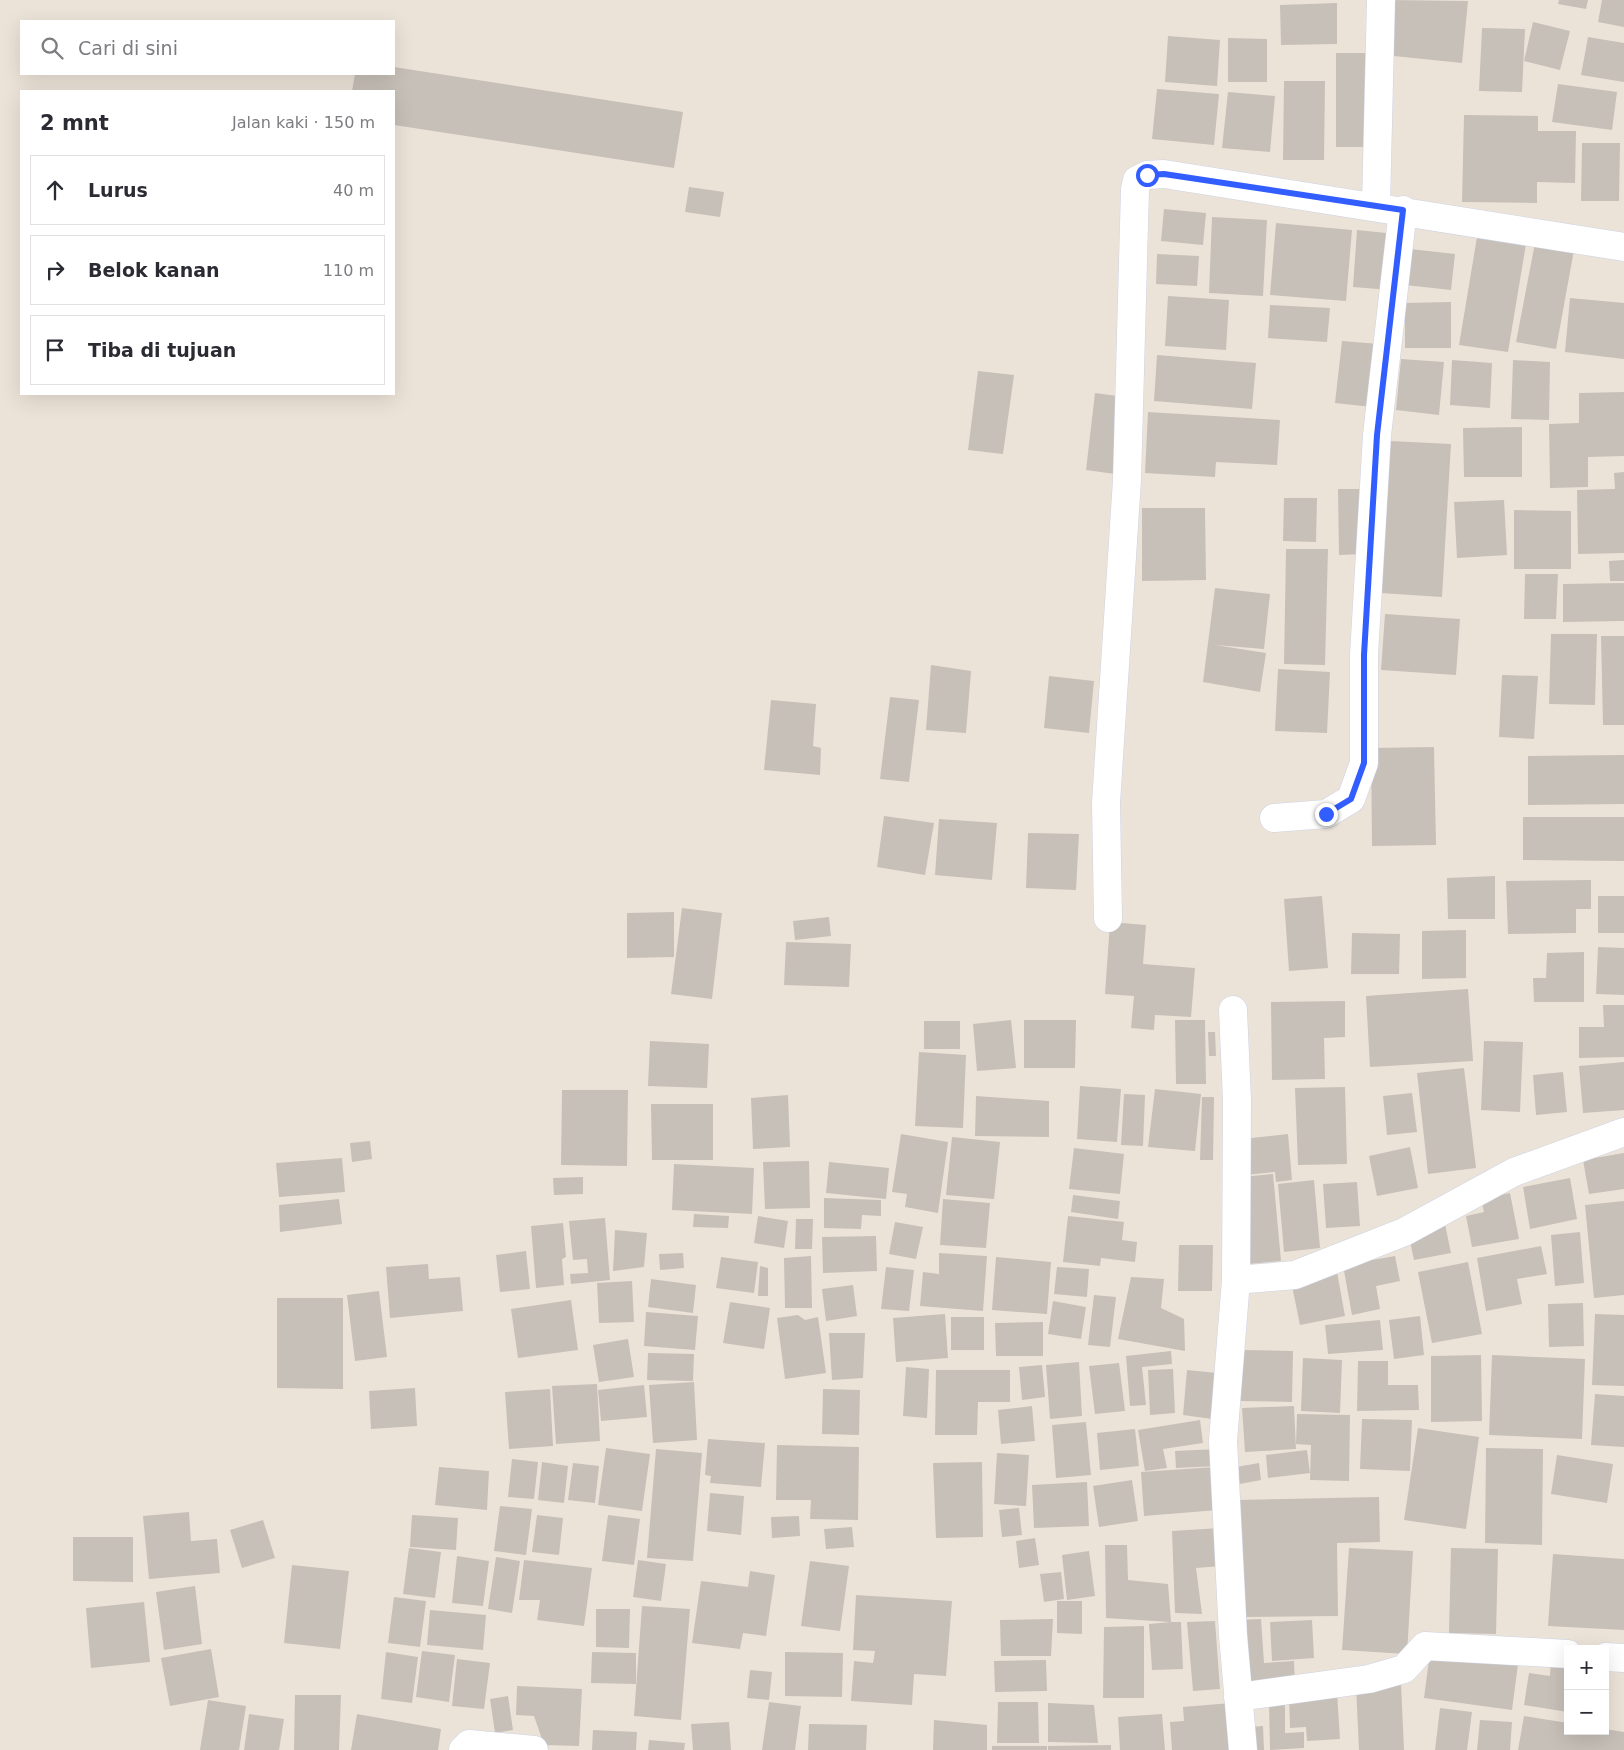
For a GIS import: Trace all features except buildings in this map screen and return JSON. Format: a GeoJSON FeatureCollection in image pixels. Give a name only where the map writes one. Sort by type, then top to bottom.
{"type":"FeatureCollection","features":[{"type":"Feature","properties":{"kind":"street"},"geometry":{"type":"LineString","coordinates":[[1376,206],[1381,0]]}},
{"type":"Feature","properties":{"kind":"street"},"geometry":{"type":"LineString","coordinates":[[1108,918],[1106,803],[1127,480],[1135,189],[1137,180],[1147,175],[1164,174],[1403,210],[1624,247]]}},
{"type":"Feature","properties":{"kind":"street"},"geometry":{"type":"LineString","coordinates":[[1274,818],[1326,814],[1351,799],[1364,763],[1364,655],[1377,435],[1403,210]]}},
{"type":"Feature","properties":{"kind":"street"},"geometry":{"type":"LineString","coordinates":[[1233,1010],[1237,1100],[1236,1280],[1223,1441],[1233,1635],[1243,1750]]}},
{"type":"Feature","properties":{"kind":"street"},"geometry":{"type":"LineString","coordinates":[[1236,1280],[1295,1275],[1404,1232],[1514,1172],[1624,1132]]}},
{"type":"Feature","properties":{"kind":"street"},"geometry":{"type":"LineString","coordinates":[[1238,1696],[1369,1679],[1404,1669],[1425,1646],[1564,1654]]}},
{"type":"Feature","properties":{"kind":"street"},"geometry":{"type":"LineString","coordinates":[[1609,1657],[1624,1658]]}},
{"type":"Feature","properties":{"kind":"street"},"geometry":{"type":"LineString","coordinates":[[462,1750],[469,1744],[534,1750]]}},
{"type":"Feature","properties":{"kind":"route"},"geometry":{"type":"LineString","coordinates":[[1147,175],[1164,174],[1403,210],[1377,435],[1364,655],[1364,763],[1351,799],[1326,814]]}}]}
